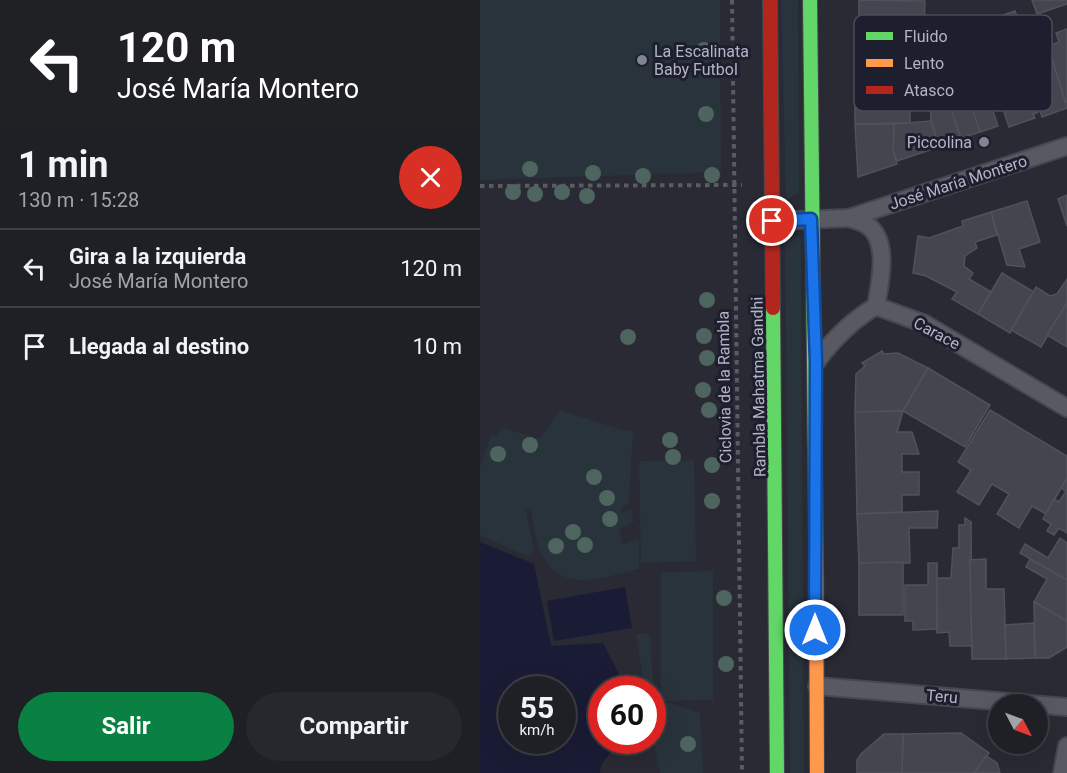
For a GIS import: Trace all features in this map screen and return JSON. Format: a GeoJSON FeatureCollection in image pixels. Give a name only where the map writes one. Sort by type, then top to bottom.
{"type":"FeatureCollection","features":[{"type":"Feature","properties":{"kind":"main road","name":"Rambla Mahatma Gandhi"},"geometry":{"type":"LineString","coordinates":[[770,0],[777,773]]}},
{"type":"Feature","properties":{"kind":"main road"},"geometry":{"type":"LineString","coordinates":[[810,0],[811,219],[816,362],[817,773]]}},
{"type":"Feature","properties":{"kind":"street","name":"José María Montero"},"geometry":{"type":"LineString","coordinates":[[772,221],[849,218],[1067,146]]}},
{"type":"Feature","properties":{"kind":"street"},"geometry":{"type":"LineString","coordinates":[[816,362],[832,340],[848,325],[876,306],[881,278],[876,236],[868,226],[849,218]]}},
{"type":"Feature","properties":{"kind":"street","name":"Carace"},"geometry":{"type":"LineString","coordinates":[[876,306],[925,324],[1067,408]]}},
{"type":"Feature","properties":{"kind":"street","name":"Teru"},"geometry":{"type":"LineString","coordinates":[[817,686],[1067,707]]}},
{"type":"Feature","properties":{"kind":"street"},"geometry":{"type":"LineString","coordinates":[[1062,773],[1067,746]]}},
{"type":"Feature","properties":{"kind":"path","name":"Ciclovia de la Rambla"},"geometry":{"type":"LineString","coordinates":[[732,0],[742,773]]}},
{"type":"Feature","properties":{"kind":"path"},"geometry":{"type":"LineString","coordinates":[[480,186],[742,185]]}},
{"type":"Feature","properties":{"kind":"shaded area"},"geometry":{"type":"Polygon","coordinates":[[[480,0],[720,0],[721,172],[480,180],[480,0]]]}},
{"type":"Feature","properties":{"kind":"shaded area"},"geometry":{"type":"Polygon","coordinates":[[[781,0],[798,0],[799,193],[786,200],[781,0]]]}},
{"type":"Feature","properties":{"kind":"shaded area"},"geometry":{"type":"Polygon","coordinates":[[[798,235],[801,240],[804,773],[790,773],[785,241],[798,235]]]}},
{"type":"Feature","properties":{"kind":"shaded area"},"geometry":{"type":"Polygon","coordinates":[[[560,410],[625,431],[633,430],[629,502],[621,508],[622,514],[631,509],[634,522],[619,529],[623,544],[639,539],[639,569],[583,580],[570,579],[559,574],[548,565],[540,551],[531,509],[526,510],[534,550],[527,556],[480,535],[480,468],[491,435],[498,436],[501,427],[540,439],[560,410]]]}},
{"type":"Feature","properties":{"kind":"shaded area"},"geometry":{"type":"Polygon","coordinates":[[[694,460],[696,561],[641,563],[639,461],[694,460]]]}},
{"type":"Feature","properties":{"kind":"shaded area"},"geometry":{"type":"Polygon","coordinates":[[[713,571],[713,700],[666,701],[666,676],[661,676],[661,572],[713,571]]]}},
{"type":"Feature","properties":{"kind":"shaded area"},"geometry":{"type":"Polygon","coordinates":[[[636,634],[650,634],[653,676],[643,676],[636,634]]]}},
{"type":"Feature","properties":{"kind":"shaded area"},"geometry":{"type":"Polygon","coordinates":[[[666,702],[700,713],[703,773],[660,773],[656,754],[666,754],[666,702]]]}},
{"type":"Feature","properties":{"kind":"water"},"geometry":{"type":"Polygon","coordinates":[[[480,542],[534,564],[551,646],[603,643],[620,676],[588,676],[588,754],[609,754],[601,765],[600,773],[480,773],[480,542]]]}},
{"type":"Feature","properties":{"kind":"water"},"geometry":{"type":"Polygon","coordinates":[[[625,587],[632,628],[554,641],[547,601],[625,587]]]}},
{"type":"Feature","properties":{"kind":"building"},"geometry":{"type":"Polygon","coordinates":[[[859,0],[925,1],[924,15],[859,15],[859,0]]]}},
{"type":"Feature","properties":{"kind":"building"},"geometry":{"type":"Polygon","coordinates":[[[1032,0],[1067,0],[1067,4],[1037,14],[1032,0]]]}},
{"type":"Feature","properties":{"kind":"building"},"geometry":{"type":"Polygon","coordinates":[[[1015,11],[1016,15],[1003,15],[1015,11]]]}},
{"type":"Feature","properties":{"kind":"building"},"geometry":{"type":"Polygon","coordinates":[[[1067,29],[1067,103],[1052,59],[1052,45],[1059,42],[1056,33],[1067,29]]]}},
{"type":"Feature","properties":{"kind":"building"},"geometry":{"type":"Polygon","coordinates":[[[1052,59],[1067,108],[1042,117],[1040,111],[1052,111],[1052,59]]]}},
{"type":"Feature","properties":{"kind":"building"},"geometry":{"type":"Polygon","coordinates":[[[855,111],[910,111],[910,123],[855,124],[855,111]]]}},
{"type":"Feature","properties":{"kind":"building"},"geometry":{"type":"Polygon","coordinates":[[[931,111],[952,111],[961,138],[939,147],[931,121],[931,111]]]}},
{"type":"Feature","properties":{"kind":"building"},"geometry":{"type":"Polygon","coordinates":[[[952,111],[973,111],[980,132],[961,138],[952,111]]]}},
{"type":"Feature","properties":{"kind":"building"},"geometry":{"type":"Polygon","coordinates":[[[973,111],[993,111],[998,126],[980,132],[973,111]]]}},
{"type":"Feature","properties":{"kind":"building"},"geometry":{"type":"Polygon","coordinates":[[[1004,111],[1035,111],[1033,114],[1035,118],[1009,127],[1004,111]]]}},
{"type":"Feature","properties":{"kind":"building"},"geometry":{"type":"Polygon","coordinates":[[[931,121],[939,147],[897,161],[893,150],[894,124],[931,121]]]}},
{"type":"Feature","properties":{"kind":"building"},"geometry":{"type":"Polygon","coordinates":[[[855,124],[894,124],[893,150],[897,164],[858,177],[855,124]]]}},
{"type":"Feature","properties":{"kind":"building"},"geometry":{"type":"Polygon","coordinates":[[[1067,195],[1067,226],[1058,199],[1067,195]]]}},
{"type":"Feature","properties":{"kind":"building"},"geometry":{"type":"Polygon","coordinates":[[[1027,201],[1040,242],[1019,249],[1025,267],[1007,265],[991,212],[1027,201]]]}},
{"type":"Feature","properties":{"kind":"building"},"geometry":{"type":"Polygon","coordinates":[[[991,212],[997,235],[975,242],[977,248],[965,256],[964,266],[973,273],[969,279],[991,292],[978,314],[952,299],[957,292],[926,276],[913,273],[918,236],[929,238],[963,226],[962,221],[991,212]]]}},
{"type":"Feature","properties":{"kind":"building"},"geometry":{"type":"Polygon","coordinates":[[[1002,273],[1034,292],[1010,333],[978,314],[1002,273]]]}},
{"type":"Feature","properties":{"kind":"building"},"geometry":{"type":"Polygon","coordinates":[[[1067,279],[1067,303],[1041,347],[1011,330],[1036,287],[1050,296],[1057,294],[1067,279]]]}},
{"type":"Feature","properties":{"kind":"building"},"geometry":{"type":"Polygon","coordinates":[[[1067,303],[1067,347],[1047,335],[1067,303]]]}},
{"type":"Feature","properties":{"kind":"building"},"geometry":{"type":"Polygon","coordinates":[[[882,351],[884,354],[898,353],[928,368],[903,411],[855,412],[856,374],[865,366],[862,363],[882,351]]]}},
{"type":"Feature","properties":{"kind":"building"},"geometry":{"type":"Polygon","coordinates":[[[928,368],[990,405],[965,447],[903,411],[928,368]]]}},
{"type":"Feature","properties":{"kind":"building"},"geometry":{"type":"Polygon","coordinates":[[[990,410],[1067,456],[1067,478],[1046,514],[1032,506],[1019,528],[997,514],[1009,494],[992,484],[979,505],[957,492],[971,470],[958,462],[990,410]]]}},
{"type":"Feature","properties":{"kind":"building"},"geometry":{"type":"Polygon","coordinates":[[[903,411],[897,432],[912,432],[919,454],[902,454],[902,472],[919,472],[919,495],[902,495],[902,512],[857,514],[855,412],[903,411]]]}},
{"type":"Feature","properties":{"kind":"building"},"geometry":{"type":"Polygon","coordinates":[[[1067,478],[1067,533],[1059,528],[1054,535],[1047,531],[1051,524],[1043,519],[1054,499],[1059,502],[1066,491],[1061,488],[1067,478]]]}},
{"type":"Feature","properties":{"kind":"building"},"geometry":{"type":"Polygon","coordinates":[[[938,511],[937,528],[909,528],[910,563],[859,563],[857,514],[938,511]]]}},
{"type":"Feature","properties":{"kind":"building"},"geometry":{"type":"Polygon","coordinates":[[[965,518],[971,522],[972,646],[950,646],[949,632],[937,633],[936,578],[951,578],[953,548],[959,548],[959,525],[965,525],[965,518]]]}},
{"type":"Feature","properties":{"kind":"building"},"geometry":{"type":"Polygon","coordinates":[[[1060,538],[1067,543],[1067,580],[1020,553],[1025,544],[1048,558],[1060,538]]]}},
{"type":"Feature","properties":{"kind":"building"},"geometry":{"type":"Polygon","coordinates":[[[986,559],[986,589],[1004,589],[1006,659],[972,659],[970,560],[986,559]]]}},
{"type":"Feature","properties":{"kind":"building"},"geometry":{"type":"Polygon","coordinates":[[[1030,559],[1067,580],[1067,621],[1034,602],[1047,579],[1026,567],[1030,559]]]}},
{"type":"Feature","properties":{"kind":"building"},"geometry":{"type":"Polygon","coordinates":[[[903,562],[903,615],[859,615],[859,563],[903,562]]]}},
{"type":"Feature","properties":{"kind":"building"},"geometry":{"type":"Polygon","coordinates":[[[928,563],[937,563],[937,629],[913,630],[913,621],[905,621],[905,585],[928,585],[928,563]]]}},
{"type":"Feature","properties":{"kind":"building"},"geometry":{"type":"Polygon","coordinates":[[[1034,602],[1067,621],[1067,647],[1049,658],[1035,658],[1034,602]]]}},
{"type":"Feature","properties":{"kind":"building"},"geometry":{"type":"Polygon","coordinates":[[[1034,623],[1035,658],[1006,659],[1005,625],[1034,623]]]}},
{"type":"Feature","properties":{"kind":"building"},"geometry":{"type":"Polygon","coordinates":[[[961,733],[988,754],[974,773],[902,773],[903,734],[961,733]]]}},
{"type":"Feature","properties":{"kind":"building"},"geometry":{"type":"Polygon","coordinates":[[[884,734],[903,734],[902,773],[857,773],[857,760],[861,754],[884,734]]]}},
{"type":"Feature","properties":{"kind":"building"},"geometry":{"type":"Polygon","coordinates":[[[986,756],[997,763],[1000,773],[974,773],[986,756]]]}},
{"type":"Feature","properties":{"kind":"traffic: fast"},"geometry":{"type":"LineString","coordinates":[[810,0],[816,543]]}},
{"type":"Feature","properties":{"kind":"traffic: fast"},"geometry":{"type":"LineString","coordinates":[[773,308],[777,773]]}},
{"type":"Feature","properties":{"kind":"traffic: slow"},"geometry":{"type":"LineString","coordinates":[[816,543],[817,773]]}},
{"type":"Feature","properties":{"kind":"traffic: jam"},"geometry":{"type":"LineString","coordinates":[[770,0],[773,308]]}},
{"type":"Feature","properties":{"kind":"place","name":"La Escalinata Baby Futbol"},"geometry":{"type":"Point","coordinates":[642,60]}},
{"type":"Feature","properties":{"kind":"place","name":"Piccolina"},"geometry":{"type":"Point","coordinates":[984,142]}},
{"type":"Feature","properties":{"kind":"route"},"geometry":{"type":"LineString","coordinates":[[772,221],[811,219],[816,362],[815,630]]}}]}
